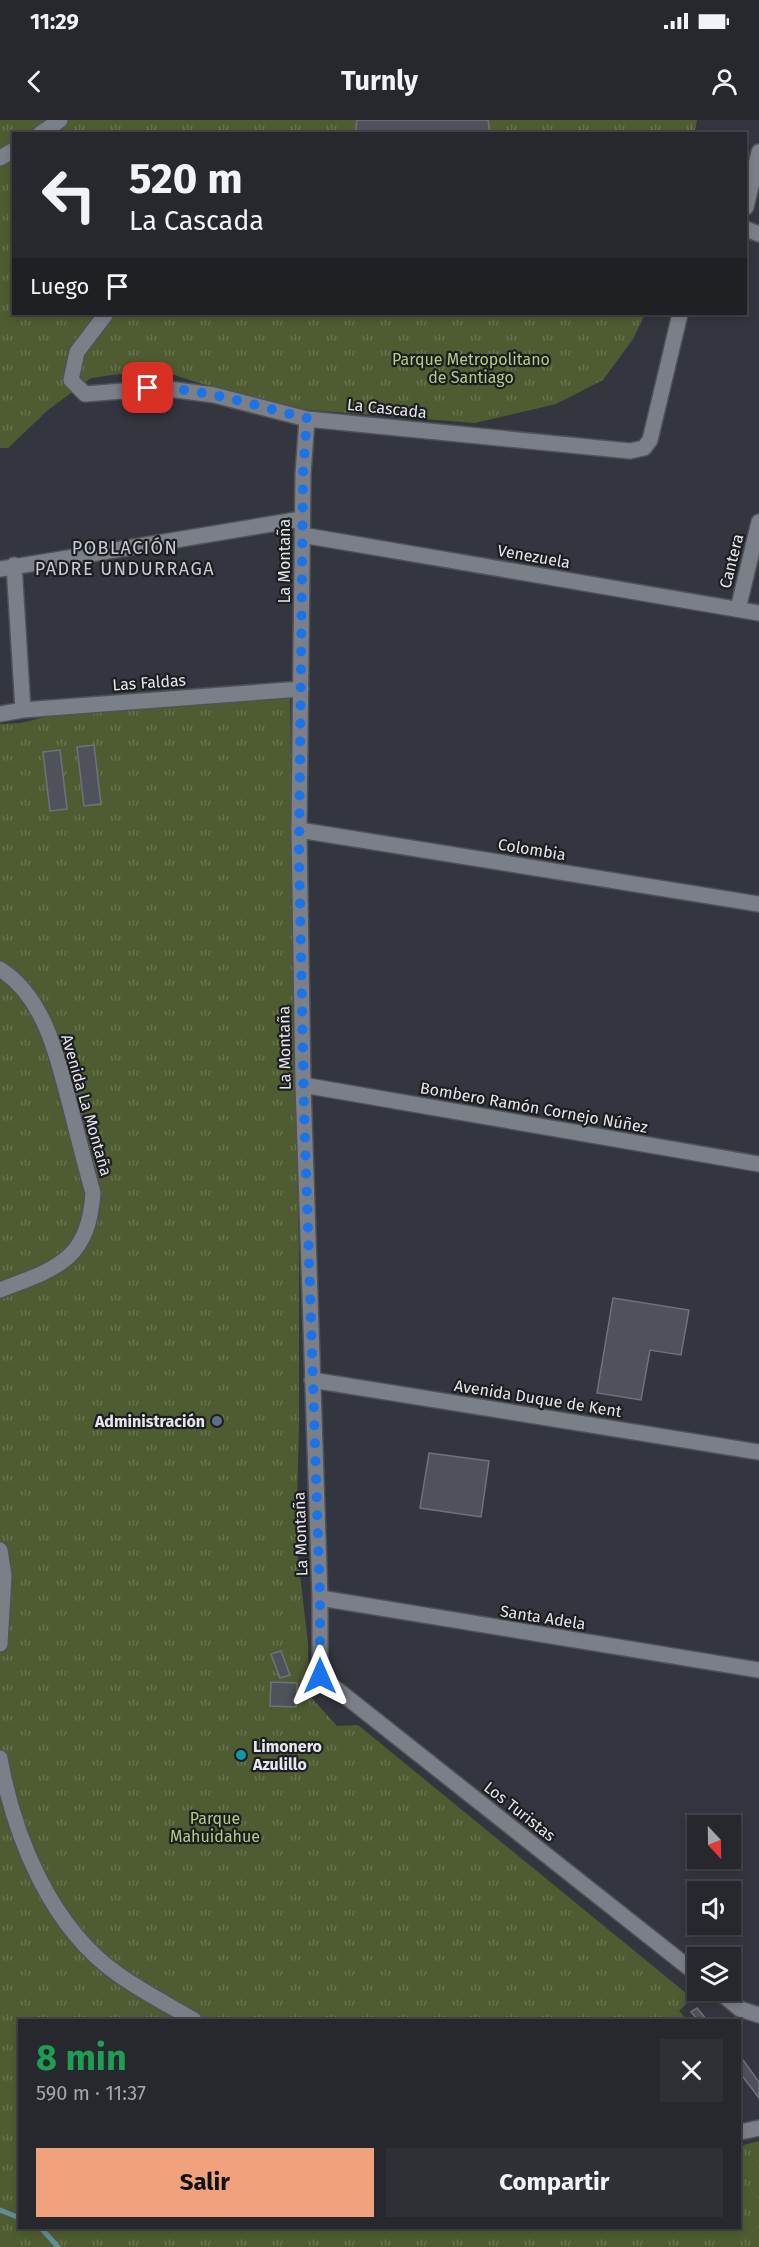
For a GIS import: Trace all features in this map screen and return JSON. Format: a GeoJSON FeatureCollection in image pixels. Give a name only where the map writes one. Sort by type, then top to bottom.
{"type":"FeatureCollection","features":[{"type":"Feature","properties":{"kind":"street"},"geometry":{"type":"LineString","coordinates":[[43,132],[60,120]]}},
{"type":"Feature","properties":{"kind":"street"},"geometry":{"type":"LineString","coordinates":[[747,203],[759,152]]}},
{"type":"Feature","properties":{"kind":"street","name":"La Cascada"},"geometry":{"type":"LineString","coordinates":[[105,315],[77,352],[71,380],[85,394],[161,388],[214,395],[307,418],[630,451],[644,448],[650,441],[680,315]]}},
{"type":"Feature","properties":{"kind":"street","name":"La Montaña"},"geometry":{"type":"LineString","coordinates":[[307,418],[303,474],[299,830],[303,1085],[320,1598],[320,1676]]}},
{"type":"Feature","properties":{"kind":"street","name":"Cantera"},"geometry":{"type":"LineString","coordinates":[[738,609],[759,522]]}},
{"type":"Feature","properties":{"kind":"street","name":"Venezuela"},"geometry":{"type":"LineString","coordinates":[[7,567],[302,527],[759,613]]}},
{"type":"Feature","properties":{"kind":"street"},"geometry":{"type":"LineString","coordinates":[[7,567],[23,710]]}},
{"type":"Feature","properties":{"kind":"street","name":"Las Faldas"},"geometry":{"type":"LineString","coordinates":[[0,714],[23,710],[301,689]]}},
{"type":"Feature","properties":{"kind":"street","name":"Colombia"},"geometry":{"type":"LineString","coordinates":[[299,830],[759,904]]}},
{"type":"Feature","properties":{"kind":"street","name":"Avenida La Montaña"},"geometry":{"type":"LineString","coordinates":[[0,969],[11,976],[35,1005],[54,1047],[93,1193],[91,1218],[80,1244],[60,1265],[0,1290]]}},
{"type":"Feature","properties":{"kind":"street","name":"Bombero Ramón Cornejo Núñez"},"geometry":{"type":"LineString","coordinates":[[303,1085],[759,1164]]}},
{"type":"Feature","properties":{"kind":"street","name":"Avenida Duque de Kent"},"geometry":{"type":"LineString","coordinates":[[312,1380],[759,1452]]}},
{"type":"Feature","properties":{"kind":"street"},"geometry":{"type":"LineString","coordinates":[[0,1550],[4,1576],[0,1644]]}},
{"type":"Feature","properties":{"kind":"street","name":"Santa Adela"},"geometry":{"type":"LineString","coordinates":[[320,1598],[759,1670]]}},
{"type":"Feature","properties":{"kind":"street","name":"Los Turistas"},"geometry":{"type":"LineString","coordinates":[[320,1676],[687,1966]]}},
{"type":"Feature","properties":{"kind":"street"},"geometry":{"type":"LineString","coordinates":[[0,1758],[10,1805],[26,1849],[52,1900],[74,1933],[118,1974],[192,2019]]}},
{"type":"Feature","properties":{"kind":"street"},"geometry":{"type":"LineString","coordinates":[[731,2001],[740,2008],[759,2015]]}},
{"type":"Feature","properties":{"kind":"street"},"geometry":{"type":"LineString","coordinates":[[741,2132],[759,2128]]}},
{"type":"Feature","properties":{"kind":"green space","name":"Parque Metropolitano de Santiago"},"geometry":{"type":"Polygon","coordinates":[[[0,120],[697,120],[694,132],[12,132],[12,315],[645,315],[633,339],[603,380],[556,404],[475,423],[299,409],[199,383],[156,369],[91,378],[48,410],[8,448],[0,448],[0,120]]]}},
{"type":"Feature","properties":{"kind":"green space","name":"Parque Mahuidahue"},"geometry":{"type":"Polygon","coordinates":[[[290,694],[299,1265],[296,1541],[308,1643],[309,1695],[337,1726],[358,1725],[687,1994],[687,2001],[689,2001],[679,2011],[686,2019],[18,2019],[18,2229],[741,2229],[741,2146],[759,2141],[759,2247],[0,2247],[0,724],[21,723],[64,712],[290,694]]]}},
{"type":"Feature","properties":{"kind":"building"},"geometry":{"type":"Polygon","coordinates":[[[357,120],[488,120],[490,132],[355,132],[357,120]]]}},
{"type":"Feature","properties":{"kind":"building"},"geometry":{"type":"Polygon","coordinates":[[[94,745],[101,804],[84,806],[77,747],[94,745]]]}},
{"type":"Feature","properties":{"kind":"building"},"geometry":{"type":"Polygon","coordinates":[[[60,750],[67,809],[50,811],[43,752],[60,750]]]}},
{"type":"Feature","properties":{"kind":"building"},"geometry":{"type":"Polygon","coordinates":[[[613,1298],[689,1310],[681,1355],[650,1350],[641,1400],[597,1393],[613,1298]]]}},
{"type":"Feature","properties":{"kind":"building"},"geometry":{"type":"Polygon","coordinates":[[[429,1453],[489,1461],[481,1517],[420,1508],[429,1453]]]}},
{"type":"Feature","properties":{"kind":"building"},"geometry":{"type":"Polygon","coordinates":[[[281,1651],[290,1675],[280,1678],[271,1654],[281,1651]]]}},
{"type":"Feature","properties":{"kind":"building"},"geometry":{"type":"Polygon","coordinates":[[[271,1682],[297,1683],[296,1707],[270,1706],[271,1682]]]}},
{"type":"Feature","properties":{"kind":"building"},"geometry":{"type":"Polygon","coordinates":[[[697,2008],[706,2019],[697,2019],[691,2012],[697,2008]]]}},
{"type":"Feature","properties":{"kind":"building"},"geometry":{"type":"Polygon","coordinates":[[[743,2060],[759,2082],[759,2098],[741,2074],[743,2060]]]}},
{"type":"Feature","properties":{"kind":"waterway"},"geometry":{"type":"LineString","coordinates":[[0,2210],[18,2217]]}},
{"type":"Feature","properties":{"kind":"waterway"},"geometry":{"type":"LineString","coordinates":[[42,2229],[58,2247]]}},
{"type":"Feature","properties":{"kind":"place","name":"Administración"},"geometry":{"type":"Point","coordinates":[217,1421]}},
{"type":"Feature","properties":{"kind":"place","name":"Limonero Azulillo"},"geometry":{"type":"Point","coordinates":[241,1755]}},
{"type":"Feature","properties":{"kind":"district","name":"POBLACIÓN PADRE UNDURRAGA"},"geometry":{"type":"Point","coordinates":[125,558]}},
{"type":"Feature","properties":{"kind":"route"},"geometry":{"type":"LineString","coordinates":[[148,388],[214,395],[307,418],[303,474],[299,830],[303,1085],[320,1598],[320,1676]]}}]}
